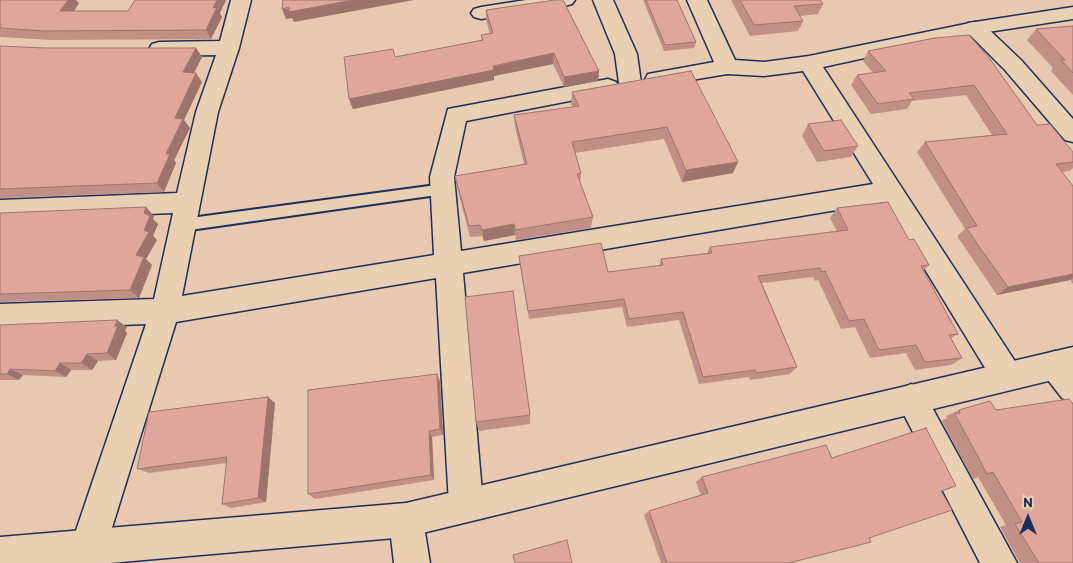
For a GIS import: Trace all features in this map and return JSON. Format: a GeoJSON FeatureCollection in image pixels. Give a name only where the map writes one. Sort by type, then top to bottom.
{"type":"FeatureCollection","features":[{"type":"Feature","properties":{"kind":"street"},"geometry":{"type":"LineString","coordinates":[[86,556],[165,310],[207,112],[244,0]]}},
{"type":"Feature","properties":{"kind":"street"},"geometry":{"type":"LineString","coordinates":[[481,14],[565,0]]}},
{"type":"Feature","properties":{"kind":"street"},"geometry":{"type":"LineString","coordinates":[[603,0],[626,54],[630,84]]}},
{"type":"Feature","properties":{"kind":"street"},"geometry":{"type":"LineString","coordinates":[[697,0],[727,67]]}},
{"type":"Feature","properties":{"kind":"street"},"geometry":{"type":"LineString","coordinates":[[1065,0],[1073,8]]}},
{"type":"Feature","properties":{"kind":"street"},"geometry":{"type":"LineString","coordinates":[[466,504],[442,177],[456,115],[727,67],[764,69],[809,63],[974,28],[1073,13]]}},
{"type":"Feature","properties":{"kind":"street"},"geometry":{"type":"LineString","coordinates":[[974,28],[1013,65],[1073,134]]}},
{"type":"Feature","properties":{"kind":"street"},"geometry":{"type":"LineString","coordinates":[[140,49],[229,48]]}},
{"type":"Feature","properties":{"kind":"street"},"geometry":{"type":"LineString","coordinates":[[809,63],[1007,376]]}},
{"type":"Feature","properties":{"kind":"street"},"geometry":{"type":"LineString","coordinates":[[0,317],[165,310],[891,191]]}},
{"type":"Feature","properties":{"kind":"street"},"geometry":{"type":"LineString","coordinates":[[0,210],[185,214]]}},
{"type":"Feature","properties":{"kind":"street"},"geometry":{"type":"LineString","coordinates":[[0,555],[86,556],[406,520],[466,504],[1064,363],[1073,388]]}},
{"type":"Feature","properties":{"kind":"street"},"geometry":{"type":"LineString","coordinates":[[911,400],[999,563]]}},
{"type":"Feature","properties":{"kind":"street"},"geometry":{"type":"LineString","coordinates":[[406,520],[412,563]]}},
{"type":"Feature","properties":{"kind":"lane"},"geometry":{"type":"LineString","coordinates":[[185,214],[444,189]]}},
{"type":"Feature","properties":{"kind":"building"},"geometry":{"type":"Polygon","coordinates":[[[0,0],[68,0],[60,11],[128,11],[135,0],[217,0],[213,8],[217,7],[206,30],[44,31],[0,28],[0,0]]]}},
{"type":"Feature","properties":{"kind":"building"},"geometry":{"type":"Polygon","coordinates":[[[283,0],[353,0],[289,12],[289,7],[282,9],[283,0]]]}},
{"type":"Feature","properties":{"kind":"building"},"geometry":{"type":"Polygon","coordinates":[[[563,0],[599,71],[564,77],[554,53],[493,66],[494,70],[349,99],[344,57],[393,49],[395,57],[483,40],[481,35],[493,33],[486,10],[563,0]]]}},
{"type":"Feature","properties":{"kind":"building"},"geometry":{"type":"Polygon","coordinates":[[[646,0],[677,0],[696,42],[665,45],[646,0]]]}},
{"type":"Feature","properties":{"kind":"building"},"geometry":{"type":"Polygon","coordinates":[[[740,0],[820,0],[823,4],[794,6],[803,21],[754,25],[740,0]]]}},
{"type":"Feature","properties":{"kind":"building"},"geometry":{"type":"Polygon","coordinates":[[[1073,26],[1073,73],[1061,60],[1065,60],[1036,29],[1073,26]]]}},
{"type":"Feature","properties":{"kind":"building"},"geometry":{"type":"Polygon","coordinates":[[[969,35],[990,59],[1037,125],[1050,124],[1073,152],[1073,162],[1056,164],[1073,186],[1073,274],[1008,287],[966,228],[977,226],[925,142],[1007,134],[974,85],[909,93],[914,99],[878,104],[857,75],[886,71],[868,51],[935,38],[969,35]]]}},
{"type":"Feature","properties":{"kind":"building"},"geometry":{"type":"Polygon","coordinates":[[[0,46],[44,48],[196,48],[183,72],[196,73],[175,118],[183,119],[166,154],[170,154],[157,183],[0,189],[0,46]]]}},
{"type":"Feature","properties":{"kind":"building"},"geometry":{"type":"Polygon","coordinates":[[[691,71],[738,162],[686,170],[667,127],[572,142],[581,173],[577,174],[593,217],[515,230],[514,224],[482,230],[480,225],[469,226],[455,176],[527,164],[514,115],[579,106],[572,92],[691,71]]]}},
{"type":"Feature","properties":{"kind":"building"},"geometry":{"type":"Polygon","coordinates":[[[841,120],[858,146],[824,151],[808,124],[841,120]]]}},
{"type":"Feature","properties":{"kind":"building"},"geometry":{"type":"Polygon","coordinates":[[[888,202],[909,240],[914,239],[929,265],[921,266],[958,334],[949,335],[962,358],[925,362],[916,345],[879,350],[864,319],[849,321],[825,271],[822,272],[820,268],[758,276],[797,367],[756,373],[755,370],[703,377],[683,312],[629,319],[624,299],[528,311],[519,256],[601,243],[608,272],[663,265],[661,259],[712,253],[710,247],[848,230],[837,208],[888,202]]]}},
{"type":"Feature","properties":{"kind":"building"},"geometry":{"type":"Polygon","coordinates":[[[146,207],[144,213],[150,216],[144,230],[149,232],[136,255],[144,257],[130,290],[0,294],[0,213],[146,207]]]}},
{"type":"Feature","properties":{"kind":"building"},"geometry":{"type":"Polygon","coordinates":[[[513,291],[530,415],[476,422],[465,297],[513,291]]]}},
{"type":"Feature","properties":{"kind":"building"},"geometry":{"type":"Polygon","coordinates":[[[117,320],[115,326],[118,326],[107,353],[87,354],[81,363],[60,363],[55,371],[10,369],[7,374],[0,374],[0,325],[117,320]]]}},
{"type":"Feature","properties":{"kind":"building"},"geometry":{"type":"Polygon","coordinates":[[[437,374],[440,429],[429,431],[431,475],[308,494],[308,390],[437,374]]]}},
{"type":"Feature","properties":{"kind":"building"},"geometry":{"type":"Polygon","coordinates":[[[268,397],[258,498],[222,504],[227,457],[137,469],[149,412],[268,397]]]}},
{"type":"Feature","properties":{"kind":"building"},"geometry":{"type":"Polygon","coordinates":[[[1069,399],[1073,404],[1073,563],[1039,563],[1015,524],[1022,522],[993,472],[987,474],[955,414],[960,413],[959,410],[990,401],[996,410],[1069,399]]]}},
{"type":"Feature","properties":{"kind":"building"},"geometry":{"type":"Polygon","coordinates":[[[926,428],[956,486],[941,491],[952,510],[869,538],[871,542],[789,563],[667,563],[649,511],[708,493],[702,477],[826,445],[832,458],[926,428]]]}},
{"type":"Feature","properties":{"kind":"building"},"geometry":{"type":"Polygon","coordinates":[[[567,540],[572,563],[515,563],[513,555],[567,540]]]}}]}
